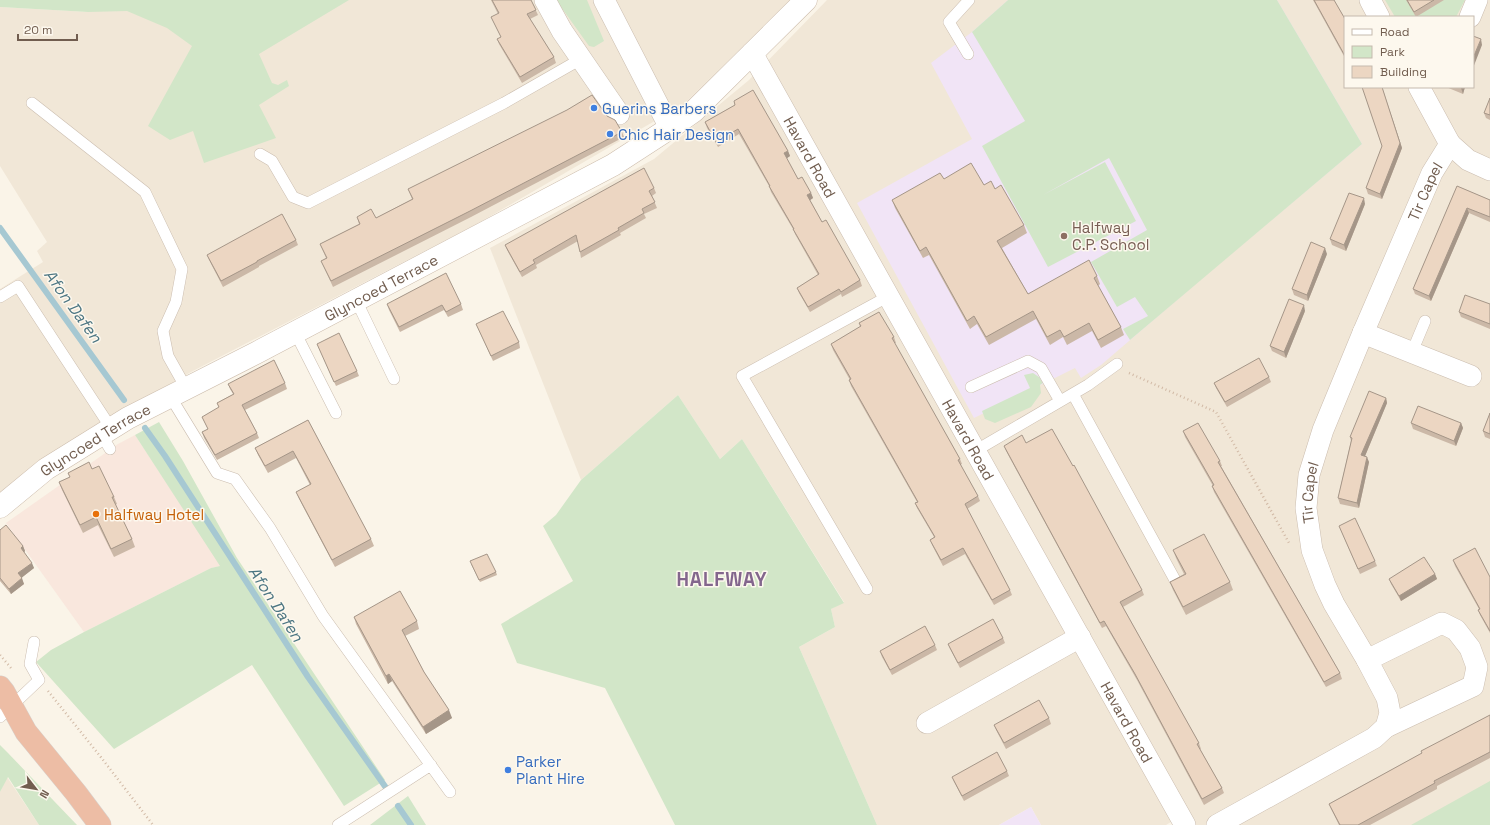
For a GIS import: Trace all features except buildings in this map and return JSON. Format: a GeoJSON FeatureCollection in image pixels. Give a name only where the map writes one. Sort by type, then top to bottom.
{"type":"FeatureCollection","features":[{"type":"Feature","properties":{"kind":"highway"},"geometry":{"type":"LineString","coordinates":[[0,687],[4,714],[26,732],[76,792],[100,825]]}},
{"type":"Feature","properties":{"kind":"street"},"geometry":{"type":"LineString","coordinates":[[546,0],[562,31],[588,55],[619,114]]}},
{"type":"Feature","properties":{"kind":"street"},"geometry":{"type":"LineString","coordinates":[[604,0],[670,128]]}},
{"type":"Feature","properties":{"kind":"street","name":"Glyncoed Terrace"},"geometry":{"type":"LineString","coordinates":[[0,507],[46,469],[108,437],[128,418],[613,165],[694,111],[806,0]]}},
{"type":"Feature","properties":{"kind":"street"},"geometry":{"type":"LineString","coordinates":[[1370,0],[1378,16]]}},
{"type":"Feature","properties":{"kind":"street"},"geometry":{"type":"LineString","coordinates":[[1470,16],[1477,0]]}},
{"type":"Feature","properties":{"kind":"street","name":"Havard Road"},"geometry":{"type":"LineString","coordinates":[[752,53],[1185,825]]}},
{"type":"Feature","properties":{"kind":"street","name":"Tir Capel"},"geometry":{"type":"LineString","coordinates":[[1421,88],[1450,144],[1468,160],[1490,170]]}},
{"type":"Feature","properties":{"kind":"street","name":"Tir Capel"},"geometry":{"type":"LineString","coordinates":[[1386,727],[1390,713],[1387,698],[1325,585],[1312,550],[1306,508],[1309,475],[1323,430],[1363,332],[1432,173],[1450,144]]}},
{"type":"Feature","properties":{"kind":"street"},"geometry":{"type":"LineString","coordinates":[[1363,332],[1471,376]]}},
{"type":"Feature","properties":{"kind":"street"},"geometry":{"type":"LineString","coordinates":[[1216,825],[1374,738],[1386,727],[1473,686],[1476,667],[1470,648],[1456,630],[1442,623],[1367,660]]}},
{"type":"Feature","properties":{"kind":"street"},"geometry":{"type":"LineString","coordinates":[[927,723],[1080,637]]}},
{"type":"Feature","properties":{"kind":"lane"},"geometry":{"type":"LineString","coordinates":[[968,54],[949,22],[969,0]]}},
{"type":"Feature","properties":{"kind":"lane"},"geometry":{"type":"LineString","coordinates":[[260,154],[272,161],[293,197],[308,203],[504,103],[588,55]]}},
{"type":"Feature","properties":{"kind":"lane"},"geometry":{"type":"LineString","coordinates":[[32,103],[146,192],[182,269],[176,302],[163,330],[168,356],[178,392],[217,473],[235,479],[270,528],[323,616],[450,792]]}},
{"type":"Feature","properties":{"kind":"lane"},"geometry":{"type":"LineString","coordinates":[[0,297],[18,286],[108,437]]}},
{"type":"Feature","properties":{"kind":"lane"},"geometry":{"type":"LineString","coordinates":[[867,589],[742,376],[888,296]]}},
{"type":"Feature","properties":{"kind":"lane"},"geometry":{"type":"LineString","coordinates":[[356,300],[394,379]]}},
{"type":"Feature","properties":{"kind":"lane"},"geometry":{"type":"LineString","coordinates":[[1412,352],[1425,321]]}},
{"type":"Feature","properties":{"kind":"lane"},"geometry":{"type":"LineString","coordinates":[[295,332],[336,413]]}},
{"type":"Feature","properties":{"kind":"lane"},"geometry":{"type":"LineString","coordinates":[[971,388],[1028,360],[1041,368],[1060,401]]}},
{"type":"Feature","properties":{"kind":"lane"},"geometry":{"type":"LineString","coordinates":[[975,451],[1120,367]]}},
{"type":"Feature","properties":{"kind":"lane"},"geometry":{"type":"LineString","coordinates":[[1073,394],[1175,580]]}},
{"type":"Feature","properties":{"kind":"lane"},"geometry":{"type":"LineString","coordinates":[[4,714],[39,680],[30,664],[34,642]]}},
{"type":"Feature","properties":{"kind":"lane"},"geometry":{"type":"LineString","coordinates":[[338,825],[431,765]]}},
{"type":"Feature","properties":{"kind":"path"},"geometry":{"type":"LineString","coordinates":[[1120,367],[1216,412],[1293,550]]}},
{"type":"Feature","properties":{"kind":"path"},"geometry":{"type":"LineString","coordinates":[[0,655],[20,678],[39,680],[153,825]]}},
{"type":"Feature","properties":{"kind":"shaded area"},"geometry":{"type":"Polygon","coordinates":[[[96,0],[790,0],[684,104],[475,225],[191,372],[52,453],[0,500],[0,289],[43,262],[37,251],[47,242],[0,166],[0,7],[88,12],[96,0]]]}},
{"type":"Feature","properties":{"kind":"shaded area"},"geometry":{"type":"Polygon","coordinates":[[[827,0],[1490,0],[1490,825],[1173,825],[1171,822],[1166,825],[1041,825],[1031,807],[999,825],[877,825],[799,647],[835,627],[831,609],[844,602],[742,439],[720,459],[678,395],[581,480],[490,248],[654,159],[749,80],[827,0]]]}},
{"type":"Feature","properties":{"kind":"shaded area","name":"Halfway C.P. School"},"geometry":{"type":"Polygon","coordinates":[[[1008,0],[1277,0],[1362,144],[1101,365],[1081,378],[1075,368],[974,418],[857,203],[972,139],[931,63],[972,32],[1008,0]]]}},
{"type":"Feature","properties":{"kind":"shaded area"},"geometry":{"type":"Polygon","coordinates":[[[135,435],[221,566],[211,568],[84,632],[6,523],[118,444],[135,435]]]}},
{"type":"Feature","properties":{"kind":"shaded area"},"geometry":{"type":"Polygon","coordinates":[[[7,777],[39,825],[0,825],[0,792],[7,777]]]}},
{"type":"Feature","properties":{"kind":"shaded area"},"geometry":{"type":"Polygon","coordinates":[[[1031,807],[1041,825],[999,825],[1031,807]]]}},
{"type":"Feature","properties":{"kind":"green space"},"geometry":{"type":"Polygon","coordinates":[[[0,0],[349,0],[259,54],[272,83],[278,85],[287,80],[289,86],[259,105],[276,138],[204,163],[193,131],[170,140],[148,126],[192,46],[167,28],[127,11],[88,12],[0,7],[0,0]]]}},
{"type":"Feature","properties":{"kind":"green space"},"geometry":{"type":"Polygon","coordinates":[[[556,0],[587,0],[604,41],[594,47],[589,46],[556,0]]]}},
{"type":"Feature","properties":{"kind":"green space","name":"Halfway C.P. School"},"geometry":{"type":"Polygon","coordinates":[[[1008,0],[1277,0],[1362,144],[1130,340],[1123,329],[1148,316],[1135,297],[1117,307],[1091,262],[1147,230],[1109,158],[1043,195],[1105,162],[1136,221],[1048,267],[982,146],[1025,121],[972,32],[1008,0]]]}},
{"type":"Feature","properties":{"kind":"green space"},"geometry":{"type":"Polygon","coordinates":[[[1385,0],[1465,0],[1457,16],[1394,16],[1385,0]]]}},
{"type":"Feature","properties":{"kind":"green space"},"geometry":{"type":"Polygon","coordinates":[[[1033,373],[1039,377],[1043,383],[1040,385],[1041,393],[1031,407],[995,423],[985,419],[982,411],[1030,388],[1024,375],[1033,373]]]}},
{"type":"Feature","properties":{"kind":"green space"},"geometry":{"type":"Polygon","coordinates":[[[678,395],[720,459],[742,439],[844,603],[831,609],[835,627],[799,647],[877,825],[675,825],[605,688],[517,663],[501,624],[573,581],[543,526],[556,515],[581,480],[678,395]]]}},
{"type":"Feature","properties":{"kind":"green space"},"geometry":{"type":"Polygon","coordinates":[[[159,422],[183,461],[237,558],[385,780],[344,806],[252,665],[114,749],[36,662],[51,650],[84,632],[211,568],[220,566],[135,435],[159,422]]]}},
{"type":"Feature","properties":{"kind":"green space"},"geometry":{"type":"Polygon","coordinates":[[[0,745],[77,825],[39,825],[8,777],[0,792],[0,745]]]}},
{"type":"Feature","properties":{"kind":"green space"},"geometry":{"type":"Polygon","coordinates":[[[1490,781],[1490,825],[1411,825],[1490,781]]]}},
{"type":"Feature","properties":{"kind":"green space"},"geometry":{"type":"Polygon","coordinates":[[[408,796],[426,825],[370,825],[408,796]]]}},
{"type":"Feature","properties":{"kind":"waterway","name":"Afon Dafen"},"geometry":{"type":"LineString","coordinates":[[0,228],[124,400]]}},
{"type":"Feature","properties":{"kind":"waterway","name":"Afon Dafen"},"geometry":{"type":"LineString","coordinates":[[145,428],[165,456],[308,677],[389,792]]}},
{"type":"Feature","properties":{"kind":"waterway","name":"Afon Dafen"},"geometry":{"type":"LineString","coordinates":[[398,806],[411,825]]}},
{"type":"Feature","properties":{"kind":"place","name":"Guerins Barbers"},"geometry":{"type":"Point","coordinates":[594,108]}},
{"type":"Feature","properties":{"kind":"place","name":"Chic Hair Design"},"geometry":{"type":"Point","coordinates":[610,134]}},
{"type":"Feature","properties":{"kind":"place","name":"Halfway C.P. School"},"geometry":{"type":"Point","coordinates":[1064,236]}},
{"type":"Feature","properties":{"kind":"place","name":"Halfway Hotel"},"geometry":{"type":"Point","coordinates":[96,514]}},
{"type":"Feature","properties":{"kind":"place","name":"Parker Plant Hire"},"geometry":{"type":"Point","coordinates":[508,770]}},
{"type":"Feature","properties":{"kind":"district","name":"HALFWAY"},"geometry":{"type":"Point","coordinates":[722,579]}}]}
